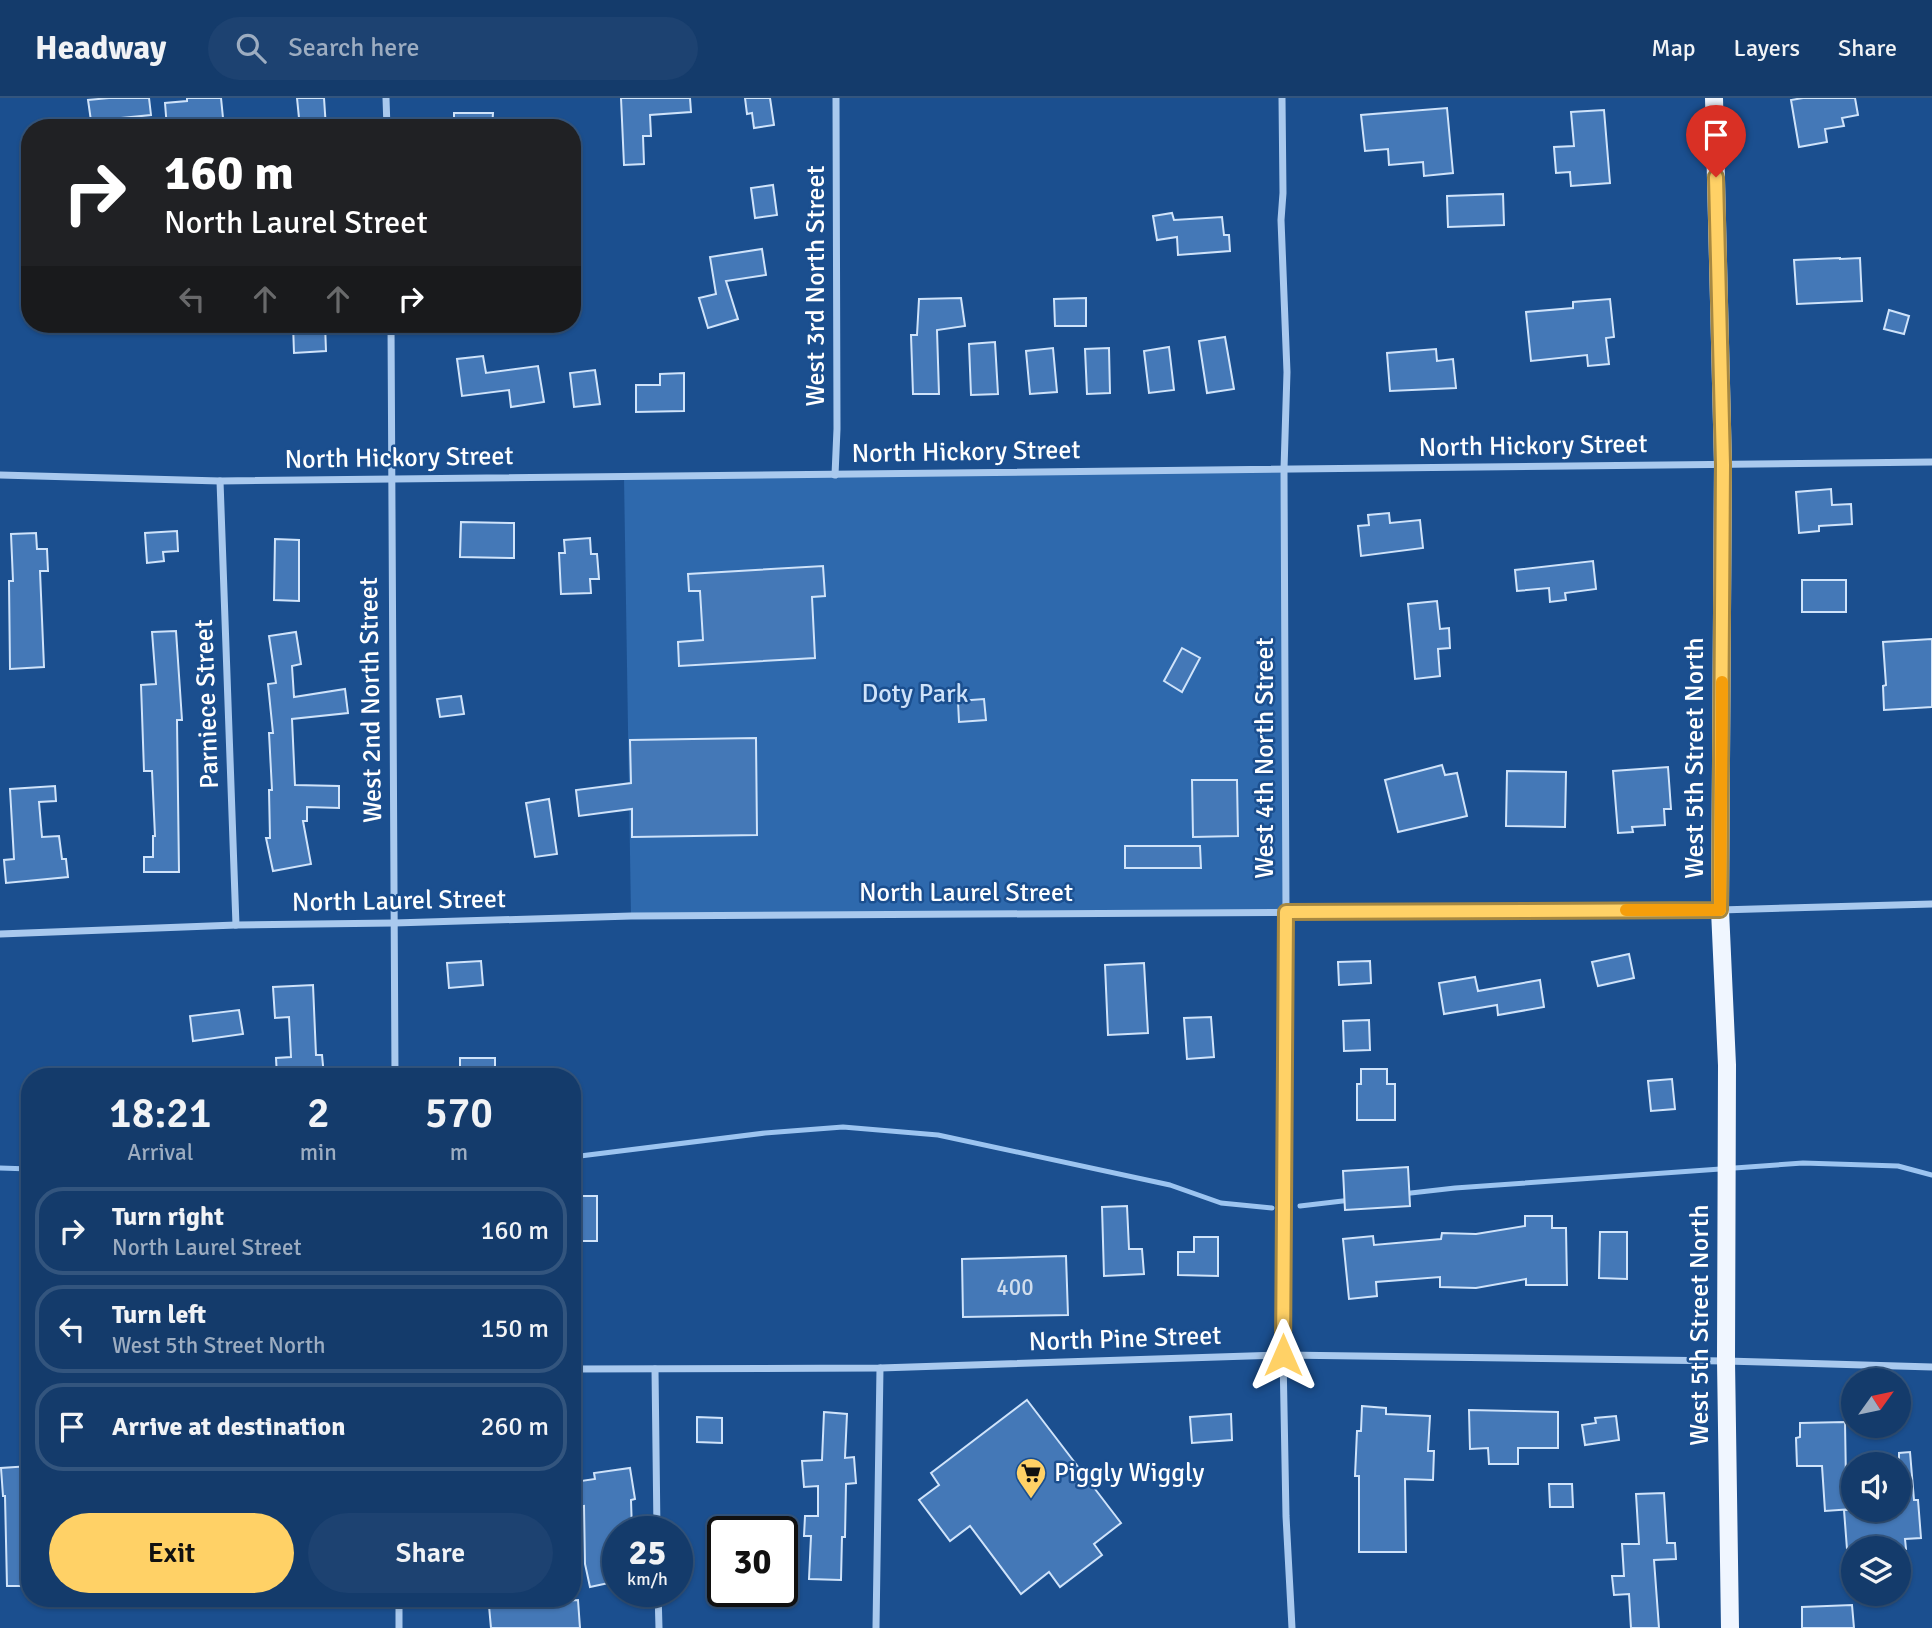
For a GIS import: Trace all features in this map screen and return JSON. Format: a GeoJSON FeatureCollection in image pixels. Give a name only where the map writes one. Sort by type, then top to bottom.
{"type":"FeatureCollection","features":[{"type":"Feature","properties":{"kind":"main road","name":"West 5th Street North"},"geometry":{"type":"LineString","coordinates":[[1714,98],[1723,465],[1720,910],[1727,1065],[1726,1361],[1730,1628]]}},
{"type":"Feature","properties":{"kind":"street"},"geometry":{"type":"LineString","coordinates":[[386,98],[387,119]]}},
{"type":"Feature","properties":{"kind":"street","name":"West 3rd North Street"},"geometry":{"type":"LineString","coordinates":[[835,474],[836,98]]}},
{"type":"Feature","properties":{"kind":"street","name":"West 4th North Street"},"geometry":{"type":"LineString","coordinates":[[1282,98],[1281,220],[1287,372],[1284,469],[1286,912],[1283,1355],[1286,1516],[1292,1628]]}},
{"type":"Feature","properties":{"kind":"street","name":"West 2nd North Street"},"geometry":{"type":"LineString","coordinates":[[391,333],[395,1068]]}},
{"type":"Feature","properties":{"kind":"street","name":"North Hickory Street"},"geometry":{"type":"LineString","coordinates":[[0,475],[220,481],[390,480],[1932,462]]}},
{"type":"Feature","properties":{"kind":"street","name":"Parniece Street"},"geometry":{"type":"LineString","coordinates":[[220,481],[236,925]]}},
{"type":"Feature","properties":{"kind":"street","name":"North Laurel Street"},"geometry":{"type":"LineString","coordinates":[[0,934],[236,925],[631,916],[1720,910],[1932,904]]}},
{"type":"Feature","properties":{"kind":"street","name":"North Pine Street"},"geometry":{"type":"LineString","coordinates":[[581,1368],[880,1368],[1283,1355],[1726,1361],[1932,1367]]}},
{"type":"Feature","properties":{"kind":"street"},"geometry":{"type":"LineString","coordinates":[[655,1368],[657,1516]]}},
{"type":"Feature","properties":{"kind":"street"},"geometry":{"type":"LineString","coordinates":[[876,1628],[880,1368]]}},
{"type":"Feature","properties":{"kind":"street"},"geometry":{"type":"LineString","coordinates":[[399,1607],[400,1628]]}},
{"type":"Feature","properties":{"kind":"street"},"geometry":{"type":"LineString","coordinates":[[658,1607],[659,1628]]}},
{"type":"Feature","properties":{"kind":"green space","name":"Doty Park"},"geometry":{"type":"Polygon","coordinates":[[[1284,469],[1286,912],[631,916],[624,477],[1284,469]]]}},
{"type":"Feature","properties":{"kind":"building"},"geometry":{"type":"Polygon","coordinates":[[[149,98],[151,115],[91,119],[88,100],[149,98]]]}},
{"type":"Feature","properties":{"kind":"building"},"geometry":{"type":"Polygon","coordinates":[[[187,98],[221,98],[223,119],[166,119],[165,103],[187,101],[187,98]]]}},
{"type":"Feature","properties":{"kind":"building"},"geometry":{"type":"Polygon","coordinates":[[[297,98],[324,98],[325,119],[299,119],[297,98]]]}},
{"type":"Feature","properties":{"kind":"building"},"geometry":{"type":"Polygon","coordinates":[[[621,98],[690,98],[691,112],[650,115],[651,136],[643,136],[644,164],[624,165],[621,98]]]}},
{"type":"Feature","properties":{"kind":"building"},"geometry":{"type":"Polygon","coordinates":[[[745,98],[770,98],[774,125],[754,128],[752,113],[747,114],[745,98]]]}},
{"type":"Feature","properties":{"kind":"building"},"geometry":{"type":"Polygon","coordinates":[[[1855,98],[1858,115],[1842,118],[1844,126],[1825,129],[1827,142],[1799,147],[1791,100],[1855,98]]]}},
{"type":"Feature","properties":{"kind":"building"},"geometry":{"type":"Polygon","coordinates":[[[1447,108],[1453,173],[1424,176],[1423,162],[1389,165],[1388,149],[1365,151],[1361,115],[1447,108]]]}},
{"type":"Feature","properties":{"kind":"building"},"geometry":{"type":"Polygon","coordinates":[[[1604,110],[1610,183],[1571,186],[1570,172],[1556,173],[1554,147],[1574,146],[1571,112],[1604,110]]]}},
{"type":"Feature","properties":{"kind":"building"},"geometry":{"type":"Polygon","coordinates":[[[454,113],[493,113],[493,119],[454,119],[454,113]]]}},
{"type":"Feature","properties":{"kind":"building"},"geometry":{"type":"Polygon","coordinates":[[[773,185],[777,215],[755,218],[751,188],[773,185]]]}},
{"type":"Feature","properties":{"kind":"building"},"geometry":{"type":"Polygon","coordinates":[[[1503,194],[1504,225],[1448,227],[1447,196],[1503,194]]]}},
{"type":"Feature","properties":{"kind":"building"},"geometry":{"type":"Polygon","coordinates":[[[1172,213],[1174,220],[1222,217],[1224,235],[1229,235],[1230,251],[1178,255],[1177,237],[1157,240],[1153,216],[1172,213]]]}},
{"type":"Feature","properties":{"kind":"building"},"geometry":{"type":"Polygon","coordinates":[[[762,249],[766,275],[726,281],[738,319],[708,328],[699,298],[716,294],[710,257],[762,249]]]}},
{"type":"Feature","properties":{"kind":"building"},"geometry":{"type":"Polygon","coordinates":[[[1860,258],[1862,301],[1797,304],[1794,260],[1860,258]]]}},
{"type":"Feature","properties":{"kind":"building"},"geometry":{"type":"Polygon","coordinates":[[[961,298],[965,326],[937,330],[939,394],[913,394],[911,335],[917,335],[919,299],[961,298]]]}},
{"type":"Feature","properties":{"kind":"building"},"geometry":{"type":"Polygon","coordinates":[[[1086,298],[1086,326],[1055,326],[1054,299],[1086,298]]]}},
{"type":"Feature","properties":{"kind":"building"},"geometry":{"type":"Polygon","coordinates":[[[1610,299],[1614,337],[1606,338],[1609,364],[1588,366],[1587,355],[1531,361],[1526,312],[1573,308],[1573,302],[1610,299]]]}},
{"type":"Feature","properties":{"kind":"building"},"geometry":{"type":"Polygon","coordinates":[[[1889,310],[1909,316],[1904,334],[1884,329],[1889,310]]]}},
{"type":"Feature","properties":{"kind":"building"},"geometry":{"type":"Polygon","coordinates":[[[293,333],[325,333],[326,351],[294,353],[293,333]]]}},
{"type":"Feature","properties":{"kind":"building"},"geometry":{"type":"Polygon","coordinates":[[[1225,337],[1234,389],[1207,393],[1199,341],[1225,337]]]}},
{"type":"Feature","properties":{"kind":"building"},"geometry":{"type":"Polygon","coordinates":[[[995,342],[998,394],[971,395],[969,344],[995,342]]]}},
{"type":"Feature","properties":{"kind":"building"},"geometry":{"type":"Polygon","coordinates":[[[1169,347],[1174,390],[1149,393],[1144,351],[1169,347]]]}},
{"type":"Feature","properties":{"kind":"building"},"geometry":{"type":"Polygon","coordinates":[[[1053,348],[1057,392],[1030,394],[1026,351],[1053,348]]]}},
{"type":"Feature","properties":{"kind":"building"},"geometry":{"type":"Polygon","coordinates":[[[1109,348],[1110,393],[1087,394],[1085,349],[1109,348]]]}},
{"type":"Feature","properties":{"kind":"building"},"geometry":{"type":"Polygon","coordinates":[[[1436,349],[1437,361],[1453,359],[1456,388],[1390,391],[1387,353],[1436,349]]]}},
{"type":"Feature","properties":{"kind":"building"},"geometry":{"type":"Polygon","coordinates":[[[483,356],[486,373],[538,366],[544,402],[511,407],[509,390],[462,396],[457,359],[483,356]]]}},
{"type":"Feature","properties":{"kind":"building"},"geometry":{"type":"Polygon","coordinates":[[[595,370],[600,404],[574,407],[570,373],[595,370]]]}},
{"type":"Feature","properties":{"kind":"building"},"geometry":{"type":"Polygon","coordinates":[[[684,373],[684,411],[636,412],[636,385],[660,385],[660,374],[684,373]]]}},
{"type":"Feature","properties":{"kind":"building"},"geometry":{"type":"Polygon","coordinates":[[[1831,489],[1832,505],[1851,504],[1852,524],[1819,526],[1819,531],[1799,533],[1796,492],[1831,489]]]}},
{"type":"Feature","properties":{"kind":"building"},"geometry":{"type":"Polygon","coordinates":[[[1389,513],[1390,523],[1420,520],[1423,548],[1361,556],[1358,526],[1369,525],[1368,515],[1389,513]]]}},
{"type":"Feature","properties":{"kind":"building"},"geometry":{"type":"Polygon","coordinates":[[[461,522],[514,523],[514,558],[460,557],[461,522]]]}},
{"type":"Feature","properties":{"kind":"building"},"geometry":{"type":"Polygon","coordinates":[[[177,531],[178,551],[163,552],[164,561],[147,563],[145,533],[177,531]]]}},
{"type":"Feature","properties":{"kind":"building"},"geometry":{"type":"Polygon","coordinates":[[[36,533],[37,549],[47,549],[48,571],[40,571],[44,667],[10,669],[9,581],[13,581],[11,534],[36,533]]]}},
{"type":"Feature","properties":{"kind":"building"},"geometry":{"type":"Polygon","coordinates":[[[590,538],[591,554],[597,554],[599,579],[590,579],[591,593],[561,594],[559,553],[565,553],[564,540],[590,538]]]}},
{"type":"Feature","properties":{"kind":"building"},"geometry":{"type":"Polygon","coordinates":[[[275,539],[299,540],[299,601],[274,600],[275,539]]]}},
{"type":"Feature","properties":{"kind":"building"},"geometry":{"type":"Polygon","coordinates":[[[1593,561],[1596,589],[1565,593],[1566,600],[1550,602],[1549,588],[1517,591],[1515,570],[1593,561]]]}},
{"type":"Feature","properties":{"kind":"building"},"geometry":{"type":"Polygon","coordinates":[[[823,566],[825,596],[812,597],[815,658],[679,666],[678,642],[703,640],[700,591],[689,591],[688,574],[823,566]]]}},
{"type":"Feature","properties":{"kind":"building"},"geometry":{"type":"Polygon","coordinates":[[[1802,580],[1846,580],[1846,612],[1802,612],[1802,580]]]}},
{"type":"Feature","properties":{"kind":"building"},"geometry":{"type":"Polygon","coordinates":[[[1437,601],[1440,629],[1449,628],[1450,648],[1438,649],[1440,676],[1415,679],[1408,604],[1437,601]]]}},
{"type":"Feature","properties":{"kind":"building"},"geometry":{"type":"Polygon","coordinates":[[[176,631],[182,720],[177,720],[179,872],[144,872],[144,857],[153,857],[155,836],[152,771],[144,771],[141,685],[156,684],[152,632],[176,631]]]}},
{"type":"Feature","properties":{"kind":"building"},"geometry":{"type":"Polygon","coordinates":[[[296,632],[301,664],[292,666],[294,697],[345,689],[348,713],[292,719],[295,785],[339,786],[339,808],[307,807],[307,821],[303,821],[311,864],[273,871],[266,838],[270,838],[269,790],[272,790],[269,733],[273,733],[268,684],[276,683],[269,636],[296,632]]]}},
{"type":"Feature","properties":{"kind":"building"},"geometry":{"type":"Polygon","coordinates":[[[1932,639],[1932,707],[1884,710],[1883,686],[1886,685],[1883,642],[1932,639]]]}},
{"type":"Feature","properties":{"kind":"building"},"geometry":{"type":"Polygon","coordinates":[[[1182,648],[1200,658],[1182,692],[1164,681],[1182,648]]]}},
{"type":"Feature","properties":{"kind":"building"},"geometry":{"type":"Polygon","coordinates":[[[461,696],[464,714],[440,717],[437,699],[461,696]]]}},
{"type":"Feature","properties":{"kind":"building"},"geometry":{"type":"Polygon","coordinates":[[[984,699],[986,720],[959,722],[958,701],[984,699]]]}},
{"type":"Feature","properties":{"kind":"building"},"geometry":{"type":"Polygon","coordinates":[[[756,738],[757,835],[632,837],[632,809],[579,816],[576,790],[631,783],[630,740],[756,738]]]}},
{"type":"Feature","properties":{"kind":"building"},"geometry":{"type":"Polygon","coordinates":[[[1442,765],[1445,775],[1457,773],[1467,816],[1398,832],[1385,780],[1442,765]]]}},
{"type":"Feature","properties":{"kind":"building"},"geometry":{"type":"Polygon","coordinates":[[[1668,767],[1671,809],[1664,809],[1665,825],[1632,827],[1633,832],[1618,833],[1613,771],[1668,767]]]}},
{"type":"Feature","properties":{"kind":"building"},"geometry":{"type":"Polygon","coordinates":[[[1507,771],[1566,772],[1565,827],[1506,826],[1507,771]]]}},
{"type":"Feature","properties":{"kind":"building"},"geometry":{"type":"Polygon","coordinates":[[[1192,780],[1237,780],[1238,836],[1193,837],[1192,780]]]}},
{"type":"Feature","properties":{"kind":"building"},"geometry":{"type":"Polygon","coordinates":[[[55,786],[56,801],[39,802],[42,837],[59,836],[68,877],[6,883],[4,860],[14,859],[10,789],[55,786]]]}},
{"type":"Feature","properties":{"kind":"building"},"geometry":{"type":"Polygon","coordinates":[[[549,799],[557,854],[535,857],[526,803],[549,799]]]}},
{"type":"Feature","properties":{"kind":"building"},"geometry":{"type":"Polygon","coordinates":[[[1125,846],[1200,846],[1201,868],[1125,868],[1125,846]]]}},
{"type":"Feature","properties":{"kind":"building"},"geometry":{"type":"Polygon","coordinates":[[[1629,954],[1634,978],[1598,986],[1592,962],[1629,954]]]}},
{"type":"Feature","properties":{"kind":"building"},"geometry":{"type":"Polygon","coordinates":[[[481,961],[483,985],[449,988],[447,963],[481,961]]]}},
{"type":"Feature","properties":{"kind":"building"},"geometry":{"type":"Polygon","coordinates":[[[1370,961],[1371,983],[1339,985],[1338,962],[1370,961]]]}},
{"type":"Feature","properties":{"kind":"building"},"geometry":{"type":"Polygon","coordinates":[[[1144,963],[1148,1033],[1108,1035],[1105,965],[1144,963]]]}},
{"type":"Feature","properties":{"kind":"building"},"geometry":{"type":"Polygon","coordinates":[[[1475,977],[1478,991],[1540,980],[1544,1007],[1498,1015],[1497,1005],[1444,1014],[1439,983],[1475,977]]]}},
{"type":"Feature","properties":{"kind":"building"},"geometry":{"type":"Polygon","coordinates":[[[313,985],[316,1055],[322,1055],[323,1068],[277,1068],[276,1058],[291,1057],[289,1017],[275,1018],[273,987],[313,985]]]}},
{"type":"Feature","properties":{"kind":"building"},"geometry":{"type":"Polygon","coordinates":[[[239,1010],[243,1034],[193,1041],[190,1016],[239,1010]]]}},
{"type":"Feature","properties":{"kind":"building"},"geometry":{"type":"Polygon","coordinates":[[[1211,1017],[1214,1057],[1187,1059],[1184,1018],[1211,1017]]]}},
{"type":"Feature","properties":{"kind":"building"},"geometry":{"type":"Polygon","coordinates":[[[1369,1020],[1370,1050],[1344,1051],[1343,1021],[1369,1020]]]}},
{"type":"Feature","properties":{"kind":"building"},"geometry":{"type":"Polygon","coordinates":[[[460,1058],[495,1058],[495,1068],[460,1068],[460,1058]]]}},
{"type":"Feature","properties":{"kind":"building"},"geometry":{"type":"Polygon","coordinates":[[[1361,1069],[1387,1069],[1387,1084],[1395,1084],[1395,1120],[1357,1120],[1357,1084],[1361,1084],[1361,1069]]]}},
{"type":"Feature","properties":{"kind":"building"},"geometry":{"type":"Polygon","coordinates":[[[1672,1079],[1675,1109],[1651,1111],[1648,1081],[1672,1079]]]}},
{"type":"Feature","properties":{"kind":"building"},"geometry":{"type":"Polygon","coordinates":[[[1408,1167],[1410,1206],[1345,1210],[1343,1171],[1408,1167]]]}},
{"type":"Feature","properties":{"kind":"building"},"geometry":{"type":"Polygon","coordinates":[[[581,1196],[597,1196],[597,1241],[581,1241],[581,1196]]]}},
{"type":"Feature","properties":{"kind":"building"},"geometry":{"type":"Polygon","coordinates":[[[1127,1206],[1129,1249],[1142,1249],[1144,1274],[1104,1276],[1102,1207],[1127,1206]]]}},
{"type":"Feature","properties":{"kind":"building"},"geometry":{"type":"Polygon","coordinates":[[[1525,1216],[1552,1216],[1552,1228],[1566,1228],[1567,1285],[1526,1285],[1526,1279],[1476,1288],[1440,1287],[1440,1277],[1376,1282],[1377,1296],[1349,1299],[1343,1239],[1373,1236],[1374,1245],[1441,1239],[1442,1233],[1476,1234],[1525,1226],[1525,1216]]]}},
{"type":"Feature","properties":{"kind":"building"},"geometry":{"type":"Polygon","coordinates":[[[1600,1232],[1627,1232],[1627,1279],[1599,1278],[1600,1232]]]}},
{"type":"Feature","properties":{"kind":"building"},"geometry":{"type":"Polygon","coordinates":[[[1194,1237],[1218,1237],[1218,1276],[1178,1275],[1178,1252],[1194,1252],[1194,1237]]]}},
{"type":"Feature","properties":{"kind":"building"},"geometry":{"type":"Polygon","coordinates":[[[1066,1256],[1068,1315],[963,1317],[962,1259],[1066,1256]]]}},
{"type":"Feature","properties":{"kind":"building"},"geometry":{"type":"Polygon","coordinates":[[[1027,1400],[1121,1523],[1094,1544],[1102,1555],[1060,1587],[1049,1572],[1021,1594],[970,1526],[950,1541],[919,1500],[939,1485],[931,1473],[1027,1400]]]}},
{"type":"Feature","properties":{"kind":"building"},"geometry":{"type":"Polygon","coordinates":[[[1362,1406],[1386,1408],[1386,1414],[1430,1416],[1428,1451],[1434,1451],[1433,1480],[1405,1479],[1406,1552],[1359,1552],[1359,1476],[1355,1476],[1357,1431],[1361,1431],[1362,1406]]]}},
{"type":"Feature","properties":{"kind":"building"},"geometry":{"type":"Polygon","coordinates":[[[1469,1410],[1558,1412],[1558,1448],[1518,1448],[1518,1464],[1489,1464],[1488,1448],[1470,1449],[1469,1410]]]}},
{"type":"Feature","properties":{"kind":"building"},"geometry":{"type":"Polygon","coordinates":[[[824,1412],[847,1414],[845,1458],[854,1457],[856,1483],[846,1484],[841,1580],[809,1579],[811,1536],[804,1536],[805,1516],[818,1516],[818,1486],[804,1487],[802,1461],[822,1460],[824,1412]]]}},
{"type":"Feature","properties":{"kind":"building"},"geometry":{"type":"Polygon","coordinates":[[[1231,1414],[1232,1440],[1192,1443],[1190,1417],[1231,1414]]]}},
{"type":"Feature","properties":{"kind":"building"},"geometry":{"type":"Polygon","coordinates":[[[1616,1416],[1619,1440],[1585,1445],[1582,1425],[1596,1423],[1595,1418],[1616,1416]]]}},
{"type":"Feature","properties":{"kind":"building"},"geometry":{"type":"Polygon","coordinates":[[[697,1417],[722,1418],[722,1443],[697,1442],[697,1417]]]}},
{"type":"Feature","properties":{"kind":"building"},"geometry":{"type":"Polygon","coordinates":[[[1841,1422],[1841,1438],[1845,1438],[1846,1452],[1841,1452],[1841,1510],[1825,1511],[1822,1466],[1797,1466],[1796,1438],[1800,1437],[1800,1423],[1841,1422]]]}},
{"type":"Feature","properties":{"kind":"building"},"geometry":{"type":"Polygon","coordinates":[[[1911,1464],[1914,1500],[1918,1500],[1921,1538],[1846,1536],[1845,1522],[1911,1522],[1911,1464]]]}},
{"type":"Feature","properties":{"kind":"building"},"geometry":{"type":"Polygon","coordinates":[[[21,1467],[21,1586],[7,1586],[5,1496],[1,1468],[21,1467]]]}},
{"type":"Feature","properties":{"kind":"building"},"geometry":{"type":"Polygon","coordinates":[[[630,1468],[635,1499],[631,1500],[632,1516],[602,1516],[602,1584],[590,1587],[585,1564],[581,1481],[595,1479],[594,1473],[630,1468]]]}},
{"type":"Feature","properties":{"kind":"building"},"geometry":{"type":"Polygon","coordinates":[[[1549,1484],[1572,1484],[1573,1507],[1550,1507],[1549,1484]]]}},
{"type":"Feature","properties":{"kind":"building"},"geometry":{"type":"Polygon","coordinates":[[[1664,1493],[1667,1543],[1675,1543],[1676,1559],[1654,1560],[1659,1628],[1631,1628],[1629,1594],[1614,1595],[1612,1576],[1624,1576],[1622,1544],[1639,1544],[1636,1494],[1664,1493]]]}},
{"type":"Feature","properties":{"kind":"building"},"geometry":{"type":"Polygon","coordinates":[[[1852,1606],[1854,1628],[1802,1628],[1802,1607],[1852,1606]]]}},
{"type":"Feature","properties":{"kind":"building"},"geometry":{"type":"Polygon","coordinates":[[[489,1607],[578,1607],[580,1628],[491,1628],[489,1607]]]}},
{"type":"Feature","properties":{"kind":"waterway"},"geometry":{"type":"LineString","coordinates":[[581,1156],[765,1133],[843,1127],[938,1135],[1170,1185],[1221,1203],[1272,1208]]}},
{"type":"Feature","properties":{"kind":"waterway"},"geometry":{"type":"LineString","coordinates":[[1402,1194],[1803,1163],[1898,1166],[1932,1175]]}},
{"type":"Feature","properties":{"kind":"waterway"},"geometry":{"type":"LineString","coordinates":[[0,1168],[21,1169]]}},
{"type":"Feature","properties":{"kind":"waterway"},"geometry":{"type":"LineString","coordinates":[[1300,1206],[1351,1200]]}},
{"type":"Feature","properties":{"kind":"slow traffic"},"geometry":{"type":"LineString","coordinates":[[1626,910],[1720,910],[1722,682]]}},
{"type":"Feature","properties":{"kind":"place","name":"Piggly Wiggly"},"geometry":{"type":"Point","coordinates":[1031,1500]}},
{"type":"Feature","properties":{"kind":"route"},"geometry":{"type":"LineString","coordinates":[[1283,1355],[1286,912],[1720,910],[1723,465],[1716,177]]}}]}
